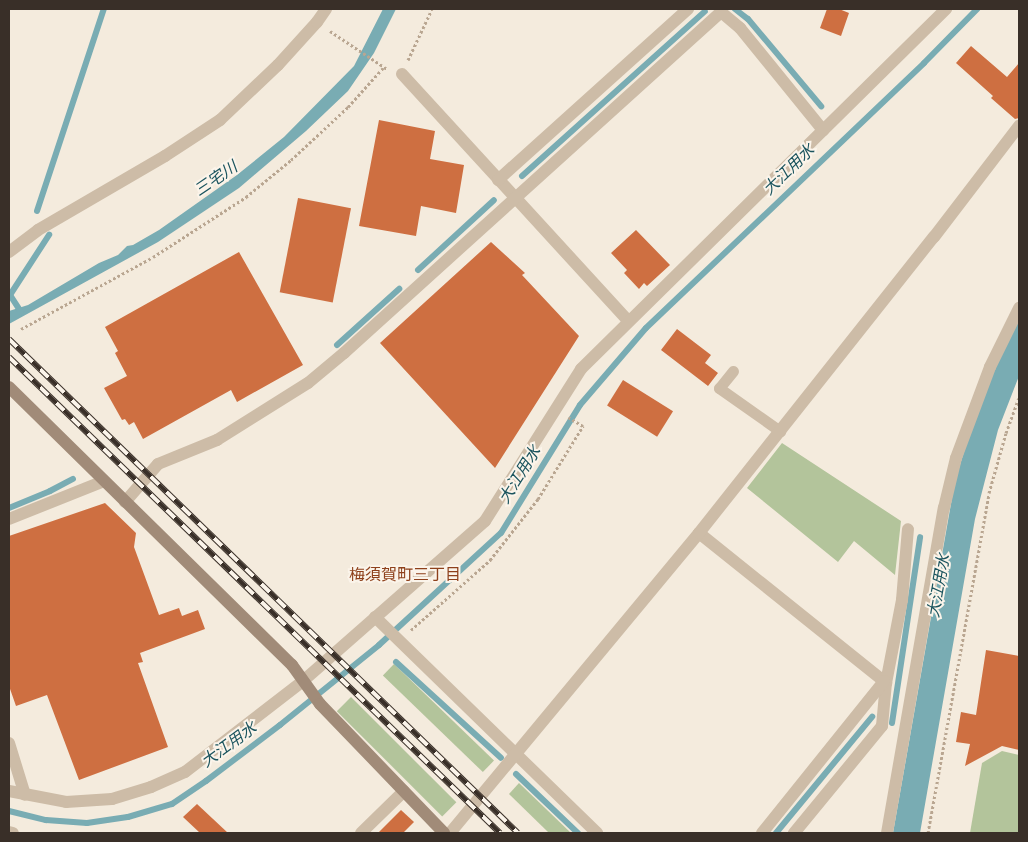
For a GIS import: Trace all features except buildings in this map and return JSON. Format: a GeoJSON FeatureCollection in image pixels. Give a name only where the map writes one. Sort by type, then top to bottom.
{"type":"FeatureCollection","features":[{"type":"Feature","properties":{"kind":"street"},"geometry":{"type":"LineString","coordinates":[[9,252],[38,230],[165,156],[220,120],[278,65],[317,22],[326,9]]}},
{"type":"Feature","properties":{"kind":"street"},"geometry":{"type":"LineString","coordinates":[[498,180],[688,9]]}},
{"type":"Feature","properties":{"kind":"street"},"geometry":{"type":"LineString","coordinates":[[9,791],[66,802],[112,799],[152,787],[185,772],[306,684],[378,621],[485,521],[581,369],[628,320],[946,9]]}},
{"type":"Feature","properties":{"kind":"street"},"geometry":{"type":"LineString","coordinates":[[125,502],[158,464],[217,440],[308,383],[515,199],[718,10],[740,28],[823,130]]}},
{"type":"Feature","properties":{"kind":"street"},"geometry":{"type":"LineString","coordinates":[[402,74],[628,320]]}},
{"type":"Feature","properties":{"kind":"street"},"geometry":{"type":"LineString","coordinates":[[450,833],[517,756],[699,533],[934,238],[1019,126]]}},
{"type":"Feature","properties":{"kind":"street"},"geometry":{"type":"LineString","coordinates":[[887,833],[944,508],[956,458],[990,367],[1019,308]]}},
{"type":"Feature","properties":{"kind":"street"},"geometry":{"type":"LineString","coordinates":[[9,387],[292,666],[320,704],[444,833]]}},
{"type":"Feature","properties":{"kind":"street"},"geometry":{"type":"LineString","coordinates":[[9,519],[104,481]]}},
{"type":"Feature","properties":{"kind":"street"},"geometry":{"type":"LineString","coordinates":[[794,833],[882,726],[885,682],[902,600],[908,529]]}},
{"type":"Feature","properties":{"kind":"street"},"geometry":{"type":"LineString","coordinates":[[699,533],[885,682]]}},
{"type":"Feature","properties":{"kind":"street"},"geometry":{"type":"LineString","coordinates":[[378,621],[597,833]]}},
{"type":"Feature","properties":{"kind":"street"},"geometry":{"type":"LineString","coordinates":[[762,833],[885,682]]}},
{"type":"Feature","properties":{"kind":"street"},"geometry":{"type":"LineString","coordinates":[[9,743],[25,795]]}},
{"type":"Feature","properties":{"kind":"street"},"geometry":{"type":"LineString","coordinates":[[361,833],[404,792]]}},
{"type":"Feature","properties":{"kind":"street"},"geometry":{"type":"LineString","coordinates":[[9,832],[13,833]]}},
{"type":"Feature","properties":{"kind":"lane"},"geometry":{"type":"LineString","coordinates":[[733,371],[719,388],[780,431]]}},
{"type":"Feature","properties":{"kind":"path"},"geometry":{"type":"LineString","coordinates":[[317,22],[378,64],[402,74],[432,9]]}},
{"type":"Feature","properties":{"kind":"path"},"geometry":{"type":"LineString","coordinates":[[21,329],[154,257],[246,197],[291,160],[334,120],[384,67]]}},
{"type":"Feature","properties":{"kind":"path"},"geometry":{"type":"LineString","coordinates":[[928,833],[989,493],[1006,433],[1019,398]]}},
{"type":"Feature","properties":{"kind":"path"},"geometry":{"type":"LineString","coordinates":[[398,640],[490,560],[511,535],[553,475],[583,426],[565,414]]}},
{"type":"Feature","properties":{"kind":"green space"},"geometry":{"type":"Polygon","coordinates":[[[782,443],[901,521],[895,575],[854,541],[838,562],[747,488],[782,443]]]}},
{"type":"Feature","properties":{"kind":"green space"},"geometry":{"type":"Polygon","coordinates":[[[394,664],[494,761],[483,772],[383,676],[394,664]]]}},
{"type":"Feature","properties":{"kind":"green space"},"geometry":{"type":"Polygon","coordinates":[[[351,697],[456,802],[442,817],[337,711],[351,697]]]}},
{"type":"Feature","properties":{"kind":"green space"},"geometry":{"type":"Polygon","coordinates":[[[1002,751],[1019,755],[1019,833],[970,833],[982,763],[1002,751]]]}},
{"type":"Feature","properties":{"kind":"green space"},"geometry":{"type":"Polygon","coordinates":[[[519,783],[571,833],[549,833],[509,794],[519,783]]]}},
{"type":"Feature","properties":{"kind":"water"},"geometry":{"type":"Polygon","coordinates":[[[383,9],[396,9],[374,53],[348,91],[306,131],[239,188],[158,242],[9,324],[9,311],[28,305],[99,263],[118,255],[127,246],[133,245],[159,230],[237,175],[284,137],[354,66],[383,9]]]}},
{"type":"Feature","properties":{"kind":"water"},"geometry":{"type":"Polygon","coordinates":[[[1019,317],[1019,376],[998,430],[975,519],[920,833],[893,833],[955,481],[971,429],[993,371],[1019,317]]]}},
{"type":"Feature","properties":{"kind":"waterway"},"geometry":{"type":"LineString","coordinates":[[37,211],[104,9]]}},
{"type":"Feature","properties":{"kind":"waterway"},"geometry":{"type":"LineString","coordinates":[[735,9],[748,19],[821,106]]}},
{"type":"Feature","properties":{"kind":"waterway","name":"大江用水"},"geometry":{"type":"LineString","coordinates":[[9,811],[46,820],[87,823],[128,817],[172,804],[206,781],[280,725],[379,645],[501,533],[580,405],[646,328],[924,63],[977,9]]}},
{"type":"Feature","properties":{"kind":"waterway"},"geometry":{"type":"LineString","coordinates":[[522,176],[705,11]]}},
{"type":"Feature","properties":{"kind":"waterway"},"geometry":{"type":"LineString","coordinates":[[418,270],[494,200]]}},
{"type":"Feature","properties":{"kind":"waterway"},"geometry":{"type":"LineString","coordinates":[[21,312],[10,295],[49,235]]}},
{"type":"Feature","properties":{"kind":"waterway"},"geometry":{"type":"LineString","coordinates":[[337,345],[399,289]]}},
{"type":"Feature","properties":{"kind":"waterway"},"geometry":{"type":"LineString","coordinates":[[9,508],[73,479]]}},
{"type":"Feature","properties":{"kind":"waterway"},"geometry":{"type":"LineString","coordinates":[[892,723],[920,537]]}},
{"type":"Feature","properties":{"kind":"waterway"},"geometry":{"type":"LineString","coordinates":[[396,662],[501,758]]}},
{"type":"Feature","properties":{"kind":"waterway"},"geometry":{"type":"LineString","coordinates":[[776,833],[872,717]]}},
{"type":"Feature","properties":{"kind":"waterway"},"geometry":{"type":"LineString","coordinates":[[516,774],[578,833]]}},
{"type":"Feature","properties":{"kind":"railway"},"geometry":{"type":"LineString","coordinates":[[9,339],[518,833]]}},
{"type":"Feature","properties":{"kind":"railway"},"geometry":{"type":"LineString","coordinates":[[9,357],[500,833]]}},
{"type":"Feature","properties":{"kind":"district","name":"梅須賀町三丁目"},"geometry":{"type":"Point","coordinates":[405,575]}},
{"type":"Feature","properties":{"kind":"water label","name":"三宅川"},"geometry":{"type":"Point","coordinates":[216,179]}}]}
